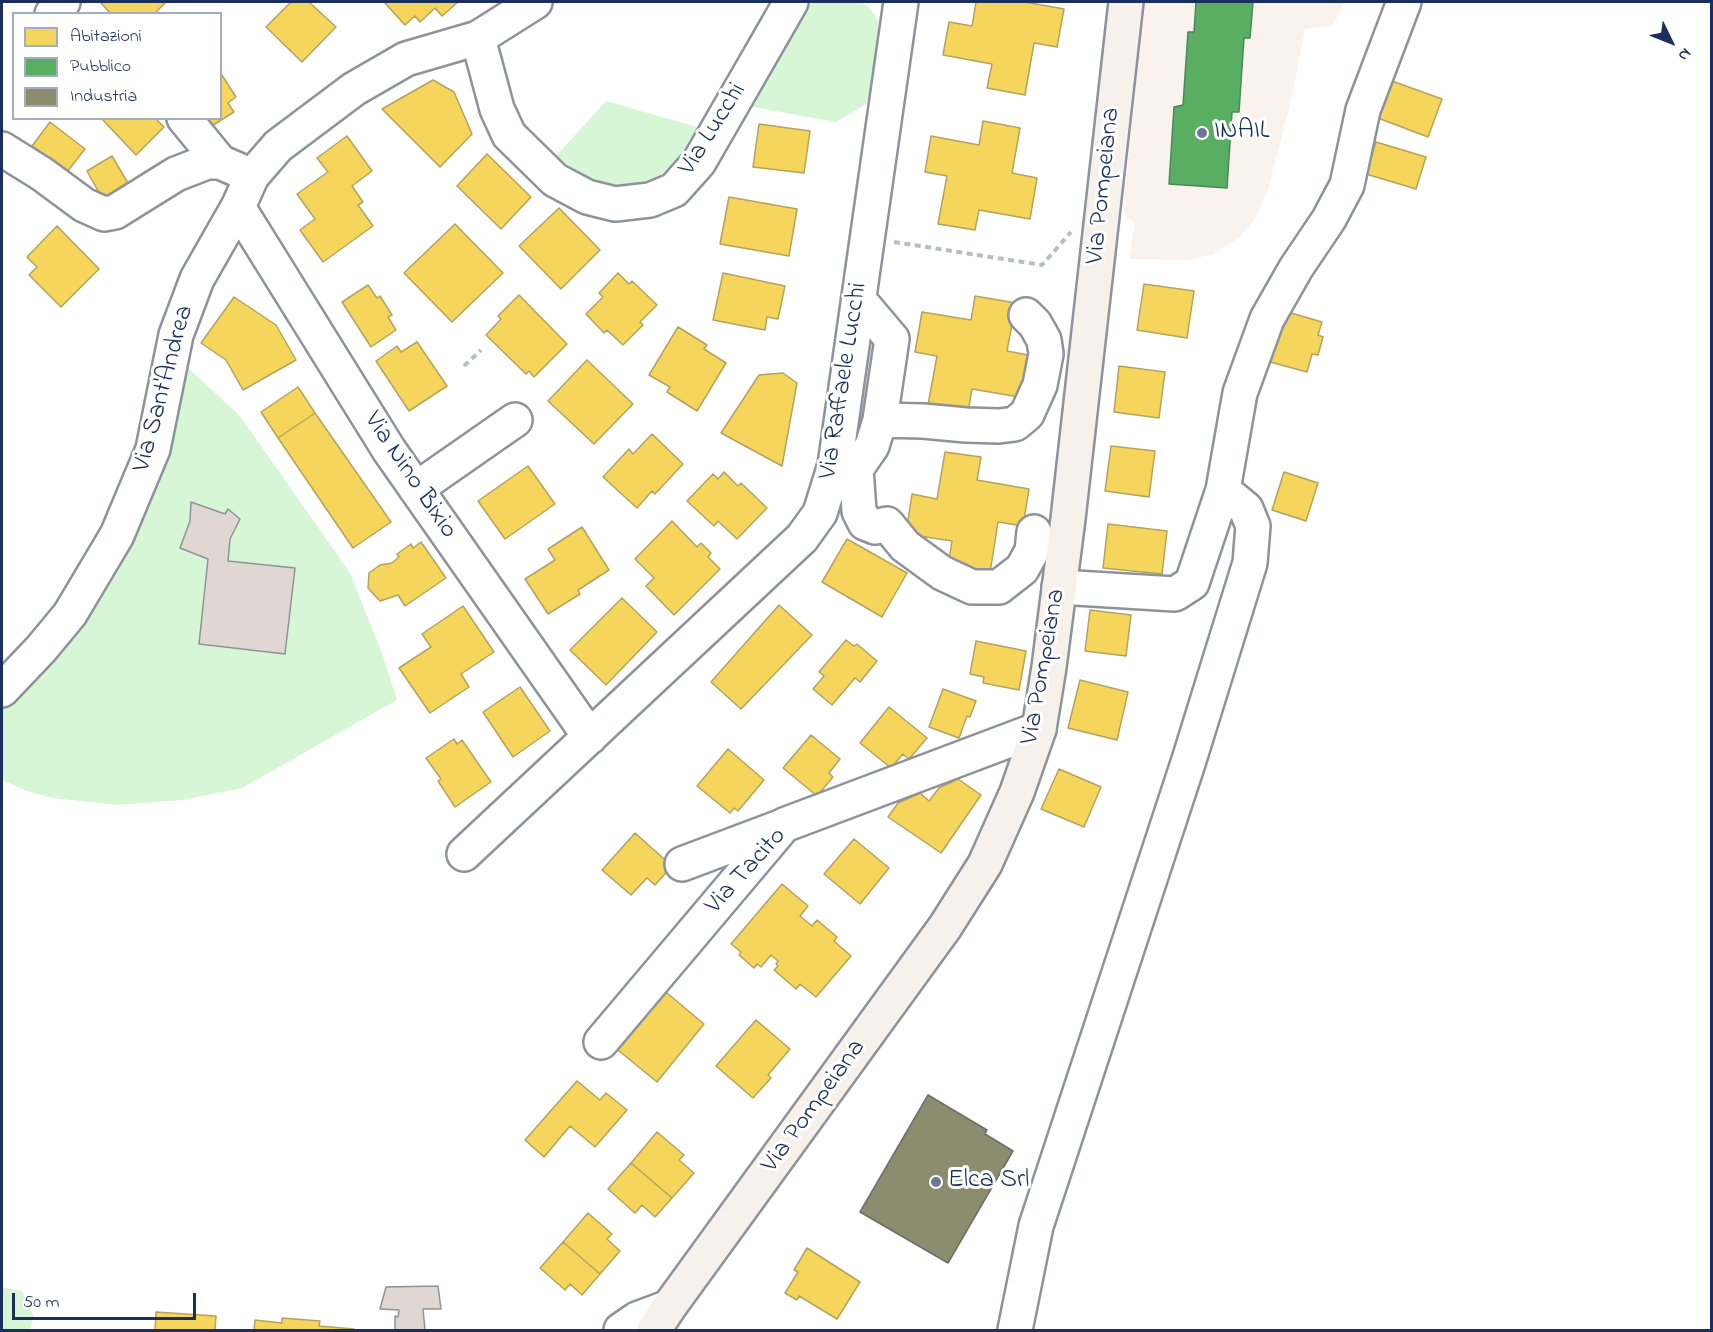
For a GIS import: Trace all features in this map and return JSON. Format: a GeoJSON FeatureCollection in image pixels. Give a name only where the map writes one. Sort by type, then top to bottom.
{"type":"FeatureCollection","features":[{"type":"Feature","properties":{"kind":"main road","name":"Via Pompeiana"},"geometry":{"type":"LineString","coordinates":[[662,1319],[956,909],[985,864],[1017,792],[1039,729],[1059,587],[1126,2]]}},
{"type":"Feature","properties":{"kind":"street"},"geometry":{"type":"LineString","coordinates":[[231,220],[252,176],[278,146],[354,89],[406,59],[478,38],[500,11],[535,2]]}},
{"type":"Feature","properties":{"kind":"street","name":"Via Lucchi"},"geometry":{"type":"LineString","coordinates":[[478,38],[497,109],[509,135],[555,180],[587,197],[615,204],[650,200],[674,190],[699,162],[791,2]]}},
{"type":"Feature","properties":{"kind":"street","name":"Via Raffaele Lucchi"},"geometry":{"type":"LineString","coordinates":[[464,854],[802,538],[820,513],[846,467],[859,300],[902,2]]}},
{"type":"Feature","properties":{"kind":"street"},"geometry":{"type":"LineString","coordinates":[[1059,587],[1175,594],[1192,583],[1223,490],[1240,393],[1263,329],[1296,268],[1329,219],[1347,185],[1364,110],[1404,2]]}},
{"type":"Feature","properties":{"kind":"street"},"geometry":{"type":"LineString","coordinates":[[186,120],[220,162]]}},
{"type":"Feature","properties":{"kind":"street"},"geometry":{"type":"LineString","coordinates":[[2,149],[42,174],[84,205],[104,214],[115,212],[176,174],[207,162],[220,162],[252,176]]}},
{"type":"Feature","properties":{"kind":"street","name":"Via Nino Bixio"},"geometry":{"type":"LineString","coordinates":[[231,220],[590,737]]}},
{"type":"Feature","properties":{"kind":"street","name":"Via Sant'Andrea"},"geometry":{"type":"LineString","coordinates":[[2,690],[42,649],[70,614],[117,535],[153,449],[176,335],[197,279],[231,220]]}},
{"type":"Feature","properties":{"kind":"street"},"geometry":{"type":"LineString","coordinates":[[859,300],[892,339],[880,420],[872,446],[846,467],[859,511],[865,523],[875,526],[887,524],[905,546],[942,573],[972,587],[999,587],[1022,569],[1032,551],[1034,532]]}},
{"type":"Feature","properties":{"kind":"street"},"geometry":{"type":"LineString","coordinates":[[880,420],[999,426],[1015,424],[1027,414],[1040,385],[1046,354],[1044,340],[1035,324],[1026,315]]}},
{"type":"Feature","properties":{"kind":"street"},"geometry":{"type":"LineString","coordinates":[[416,489],[515,420]]}},
{"type":"Feature","properties":{"kind":"street"},"geometry":{"type":"LineString","coordinates":[[1015,1330],[1036,1226],[1189,760],[1250,563],[1253,526],[1246,509],[1223,490]]}},
{"type":"Feature","properties":{"kind":"street","name":"Via Tacito"},"geometry":{"type":"LineString","coordinates":[[601,1042],[784,825],[1039,729]]}},
{"type":"Feature","properties":{"kind":"street"},"geometry":{"type":"LineString","coordinates":[[681,864],[784,825]]}},
{"type":"Feature","properties":{"kind":"street"},"geometry":{"type":"LineString","coordinates":[[621,1330],[637,1319],[662,1319]]}},
{"type":"Feature","properties":{"kind":"path"},"geometry":{"type":"LineString","coordinates":[[885,241],[1042,264],[1073,230]]}},
{"type":"Feature","properties":{"kind":"path"},"geometry":{"type":"LineString","coordinates":[[464,366],[481,350]]}},
{"type":"Feature","properties":{"kind":"shaded area"},"geometry":{"type":"Polygon","coordinates":[[[1144,2],[1345,2],[1333,25],[1305,29],[1291,101],[1268,190],[1256,217],[1239,238],[1213,254],[1189,260],[1129,259],[1135,222],[1128,219],[1123,209],[1144,2]]]}},
{"type":"Feature","properties":{"kind":"green space"},"geometry":{"type":"Polygon","coordinates":[[[812,2],[860,2],[868,6],[878,20],[877,67],[866,104],[836,122],[753,107],[797,23],[812,2]]]}},
{"type":"Feature","properties":{"kind":"green space"},"geometry":{"type":"Polygon","coordinates":[[[606,101],[697,127],[679,157],[660,175],[639,185],[605,186],[576,171],[556,156],[606,101]]]}},
{"type":"Feature","properties":{"kind":"green space"},"geometry":{"type":"Polygon","coordinates":[[[186,366],[240,416],[350,573],[383,656],[397,700],[242,788],[182,800],[117,805],[52,798],[27,791],[2,780],[2,709],[50,655],[186,366]]]}},
{"type":"Feature","properties":{"kind":"green space"},"geometry":{"type":"Polygon","coordinates":[[[2,1287],[22,1291],[34,1317],[29,1330],[2,1330],[2,1287]]]}},
{"type":"Feature","properties":{"kind":"building: Abitazioni"},"geometry":{"type":"Polygon","coordinates":[[[100,2],[166,2],[156,12],[109,12],[100,2]]]}},
{"type":"Feature","properties":{"kind":"building: Abitazioni"},"geometry":{"type":"Polygon","coordinates":[[[291,2],[309,2],[336,27],[302,62],[266,27],[291,2]]]}},
{"type":"Feature","properties":{"kind":"building: Abitazioni"},"geometry":{"type":"Polygon","coordinates":[[[384,2],[458,2],[442,16],[435,8],[420,22],[415,16],[405,25],[384,2]]]}},
{"type":"Feature","properties":{"kind":"building: Abitazioni"},"geometry":{"type":"Polygon","coordinates":[[[976,2],[1025,2],[1064,9],[1057,47],[1034,43],[1025,95],[987,88],[992,64],[943,55],[949,22],[972,26],[976,2]]]}},
{"type":"Feature","properties":{"kind":"building: Abitazioni"},"geometry":{"type":"Polygon","coordinates":[[[222,75],[236,97],[228,103],[234,112],[222,120],[222,75]]]}},
{"type":"Feature","properties":{"kind":"building: Abitazioni"},"geometry":{"type":"Polygon","coordinates":[[[433,80],[454,92],[472,134],[440,167],[382,109],[433,80]]]}},
{"type":"Feature","properties":{"kind":"building: Abitazioni"},"geometry":{"type":"Polygon","coordinates":[[[1392,81],[1442,99],[1428,137],[1378,118],[1392,81]]]}},
{"type":"Feature","properties":{"kind":"building: Abitazioni"},"geometry":{"type":"Polygon","coordinates":[[[103,120],[157,120],[164,127],[136,155],[103,120]]]}},
{"type":"Feature","properties":{"kind":"building: Abitazioni"},"geometry":{"type":"Polygon","coordinates":[[[205,120],[221,120],[210,127],[205,120]]]}},
{"type":"Feature","properties":{"kind":"building: Abitazioni"},"geometry":{"type":"Polygon","coordinates":[[[983,121],[1020,128],[1012,173],[1037,178],[1030,219],[979,210],[975,230],[938,224],[947,176],[925,172],[931,136],[979,145],[983,121]]]}},
{"type":"Feature","properties":{"kind":"building: Abitazioni"},"geometry":{"type":"Polygon","coordinates":[[[50,122],[85,149],[67,172],[32,146],[50,122]]]}},
{"type":"Feature","properties":{"kind":"building: Abitazioni"},"geometry":{"type":"Polygon","coordinates":[[[759,124],[810,131],[804,173],[753,167],[759,124]]]}},
{"type":"Feature","properties":{"kind":"building: Abitazioni"},"geometry":{"type":"Polygon","coordinates":[[[347,136],[372,171],[352,186],[363,202],[358,205],[373,226],[323,262],[300,230],[315,219],[297,194],[328,172],[317,158],[347,136]]]}},
{"type":"Feature","properties":{"kind":"building: Abitazioni"},"geometry":{"type":"Polygon","coordinates":[[[1376,142],[1426,157],[1416,189],[1366,174],[1376,142]]]}},
{"type":"Feature","properties":{"kind":"building: Abitazioni"},"geometry":{"type":"Polygon","coordinates":[[[487,154],[531,197],[501,229],[457,186],[487,154]]]}},
{"type":"Feature","properties":{"kind":"building: Abitazioni"},"geometry":{"type":"Polygon","coordinates":[[[112,156],[129,185],[103,200],[87,171],[112,156]]]}},
{"type":"Feature","properties":{"kind":"building: Abitazioni"},"geometry":{"type":"Polygon","coordinates":[[[729,197],[797,209],[789,256],[720,244],[729,197]]]}},
{"type":"Feature","properties":{"kind":"building: Abitazioni"},"geometry":{"type":"Polygon","coordinates":[[[559,208],[600,250],[561,289],[519,246],[559,208]]]}},
{"type":"Feature","properties":{"kind":"building: Abitazioni"},"geometry":{"type":"Polygon","coordinates":[[[455,224],[503,273],[452,322],[404,273],[455,224]]]}},
{"type":"Feature","properties":{"kind":"building: Abitazioni"},"geometry":{"type":"Polygon","coordinates":[[[57,226],[99,269],[61,307],[29,275],[37,267],[27,257],[57,226]]]}},
{"type":"Feature","properties":{"kind":"building: Abitazioni"},"geometry":{"type":"Polygon","coordinates":[[[618,273],[629,284],[632,281],[657,305],[640,322],[643,325],[623,345],[607,330],[604,333],[586,314],[603,297],[599,293],[618,273]]]}},
{"type":"Feature","properties":{"kind":"building: Abitazioni"},"geometry":{"type":"Polygon","coordinates":[[[723,273],[785,286],[778,319],[767,317],[765,330],[713,320],[723,273]]]}},
{"type":"Feature","properties":{"kind":"building: Abitazioni"},"geometry":{"type":"Polygon","coordinates":[[[1144,284],[1194,291],[1187,338],[1137,330],[1144,284]]]}},
{"type":"Feature","properties":{"kind":"building: Abitazioni"},"geometry":{"type":"Polygon","coordinates":[[[368,285],[377,298],[380,296],[392,315],[388,317],[396,330],[371,347],[342,302],[368,285]]]}},
{"type":"Feature","properties":{"kind":"building: Abitazioni"},"geometry":{"type":"Polygon","coordinates":[[[519,295],[567,344],[534,377],[529,371],[526,374],[486,335],[501,319],[498,316],[519,295]]]}},
{"type":"Feature","properties":{"kind":"building: Abitazioni"},"geometry":{"type":"Polygon","coordinates":[[[975,296],[1016,303],[1007,351],[1033,356],[1025,398],[972,389],[968,412],[928,405],[937,356],[915,352],[922,312],[971,320],[975,296]]]}},
{"type":"Feature","properties":{"kind":"building: Abitazioni"},"geometry":{"type":"Polygon","coordinates":[[[234,297],[276,325],[296,360],[243,390],[226,360],[201,343],[234,297]]]}},
{"type":"Feature","properties":{"kind":"building: Abitazioni"},"geometry":{"type":"Polygon","coordinates":[[[1284,311],[1322,322],[1318,335],[1323,337],[1318,355],[1312,354],[1307,372],[1270,362],[1284,311]]]}},
{"type":"Feature","properties":{"kind":"building: Abitazioni"},"geometry":{"type":"Polygon","coordinates":[[[678,327],[707,345],[704,349],[726,363],[697,411],[667,392],[670,387],[649,375],[678,327]]]}},
{"type":"Feature","properties":{"kind":"building: Abitazioni"},"geometry":{"type":"Polygon","coordinates":[[[417,342],[447,386],[409,411],[376,361],[397,346],[401,352],[417,342]]]}},
{"type":"Feature","properties":{"kind":"building: Abitazioni"},"geometry":{"type":"Polygon","coordinates":[[[587,360],[633,404],[594,444],[548,401],[587,360]]]}},
{"type":"Feature","properties":{"kind":"building: Abitazioni"},"geometry":{"type":"Polygon","coordinates":[[[1119,366],[1165,372],[1159,418],[1114,412],[1119,366]]]}},
{"type":"Feature","properties":{"kind":"building: Abitazioni"},"geometry":{"type":"Polygon","coordinates":[[[783,373],[797,383],[782,466],[721,433],[759,375],[783,373]]]}},
{"type":"Feature","properties":{"kind":"building: Abitazioni"},"geometry":{"type":"Polygon","coordinates":[[[298,387],[315,413],[278,438],[261,412],[298,387]]]}},
{"type":"Feature","properties":{"kind":"building: Abitazioni"},"geometry":{"type":"Polygon","coordinates":[[[315,413],[391,522],[353,548],[278,438],[315,413]]]}},
{"type":"Feature","properties":{"kind":"building: Abitazioni"},"geometry":{"type":"Polygon","coordinates":[[[652,434],[683,464],[655,494],[652,491],[637,508],[603,477],[629,449],[633,454],[652,434]]]}},
{"type":"Feature","properties":{"kind":"building: Abitazioni"},"geometry":{"type":"Polygon","coordinates":[[[1111,446],[1155,451],[1149,497],[1105,491],[1111,446]]]}},
{"type":"Feature","properties":{"kind":"building: Abitazioni"},"geometry":{"type":"Polygon","coordinates":[[[945,452],[981,457],[977,480],[1029,489],[1023,526],[998,522],[990,573],[948,566],[952,541],[906,534],[912,494],[937,499],[945,452]]]}},
{"type":"Feature","properties":{"kind":"building: Abitazioni"},"geometry":{"type":"Polygon","coordinates":[[[528,466],[555,504],[505,539],[478,501],[528,466]]]}},
{"type":"Feature","properties":{"kind":"building: Abitazioni"},"geometry":{"type":"Polygon","coordinates":[[[724,472],[738,486],[741,483],[767,508],[737,539],[718,521],[714,526],[687,501],[713,474],[718,479],[724,472]]]}},
{"type":"Feature","properties":{"kind":"building: Abitazioni"},"geometry":{"type":"Polygon","coordinates":[[[1284,472],[1318,483],[1306,521],[1272,510],[1284,472]]]}},
{"type":"Feature","properties":{"kind":"building: Abitazioni"},"geometry":{"type":"Polygon","coordinates":[[[672,521],[697,547],[701,543],[711,553],[708,557],[720,569],[674,615],[646,586],[654,578],[635,559],[672,521]]]}},
{"type":"Feature","properties":{"kind":"building: Abitazioni"},"geometry":{"type":"Polygon","coordinates":[[[1108,524],[1167,531],[1162,574],[1103,568],[1108,524]]]}},
{"type":"Feature","properties":{"kind":"building: Abitazioni"},"geometry":{"type":"Polygon","coordinates":[[[582,527],[609,570],[578,590],[580,594],[548,614],[525,579],[555,560],[548,549],[582,527]]]}},
{"type":"Feature","properties":{"kind":"building: Abitazioni"},"geometry":{"type":"Polygon","coordinates":[[[847,539],[907,573],[882,617],[822,582],[847,539]]]}},
{"type":"Feature","properties":{"kind":"building: Abitazioni"},"geometry":{"type":"Polygon","coordinates":[[[421,542],[446,578],[405,606],[398,595],[380,601],[368,588],[369,573],[380,565],[392,563],[399,557],[397,554],[411,544],[413,548],[421,542]]]}},
{"type":"Feature","properties":{"kind":"building: Abitazioni"},"geometry":{"type":"Polygon","coordinates":[[[622,598],[657,632],[606,685],[570,650],[622,598]]]}},
{"type":"Feature","properties":{"kind":"building: Abitazioni"},"geometry":{"type":"Polygon","coordinates":[[[779,605],[812,635],[741,709],[711,682],[779,605]]]}},
{"type":"Feature","properties":{"kind":"building: Abitazioni"},"geometry":{"type":"Polygon","coordinates":[[[463,606],[494,652],[461,674],[469,687],[430,713],[399,668],[431,647],[422,634],[463,606]]]}},
{"type":"Feature","properties":{"kind":"building: Abitazioni"},"geometry":{"type":"Polygon","coordinates":[[[1090,610],[1131,615],[1126,656],[1085,651],[1090,610]]]}},
{"type":"Feature","properties":{"kind":"building: Abitazioni"},"geometry":{"type":"Polygon","coordinates":[[[846,640],[854,646],[857,644],[877,661],[860,682],[855,678],[832,705],[813,689],[824,676],[819,672],[846,640]]]}},
{"type":"Feature","properties":{"kind":"building: Abitazioni"},"geometry":{"type":"Polygon","coordinates":[[[976,641],[1026,651],[1019,690],[983,683],[984,677],[970,674],[976,641]]]}},
{"type":"Feature","properties":{"kind":"building: Abitazioni"},"geometry":{"type":"Polygon","coordinates":[[[1080,680],[1128,692],[1117,740],[1068,728],[1080,680]]]}},
{"type":"Feature","properties":{"kind":"building: Abitazioni"},"geometry":{"type":"Polygon","coordinates":[[[520,687],[550,731],[513,757],[483,712],[520,687]]]}},
{"type":"Feature","properties":{"kind":"building: Abitazioni"},"geometry":{"type":"Polygon","coordinates":[[[943,689],[976,701],[970,717],[967,716],[959,738],[929,727],[943,689]]]}},
{"type":"Feature","properties":{"kind":"building: Abitazioni"},"geometry":{"type":"Polygon","coordinates":[[[889,707],[927,738],[909,759],[903,754],[891,768],[860,743],[889,707]]]}},
{"type":"Feature","properties":{"kind":"building: Abitazioni"},"geometry":{"type":"Polygon","coordinates":[[[811,735],[840,759],[829,773],[833,777],[817,796],[783,768],[811,735]]]}},
{"type":"Feature","properties":{"kind":"building: Abitazioni"},"geometry":{"type":"Polygon","coordinates":[[[454,739],[457,744],[462,740],[491,782],[455,807],[438,781],[441,779],[426,758],[454,739]]]}},
{"type":"Feature","properties":{"kind":"building: Abitazioni"},"geometry":{"type":"Polygon","coordinates":[[[728,749],[764,780],[738,811],[734,808],[730,813],[697,786],[728,749]]]}},
{"type":"Feature","properties":{"kind":"building: Abitazioni"},"geometry":{"type":"Polygon","coordinates":[[[1059,769],[1101,787],[1084,827],[1041,809],[1059,769]]]}},
{"type":"Feature","properties":{"kind":"building: Abitazioni"},"geometry":{"type":"Polygon","coordinates":[[[958,779],[981,795],[941,853],[888,817],[898,803],[920,793],[929,801],[939,788],[958,779]]]}},
{"type":"Feature","properties":{"kind":"building: Abitazioni"},"geometry":{"type":"Polygon","coordinates":[[[635,833],[672,866],[655,885],[647,878],[631,895],[602,870],[635,833]]]}},
{"type":"Feature","properties":{"kind":"building: Abitazioni"},"geometry":{"type":"Polygon","coordinates":[[[854,839],[889,868],[860,904],[824,874],[854,839]]]}},
{"type":"Feature","properties":{"kind":"building: Abitazioni"},"geometry":{"type":"Polygon","coordinates":[[[782,884],[808,906],[800,916],[812,926],[817,920],[837,937],[834,941],[851,956],[816,997],[800,984],[796,989],[774,970],[778,966],[776,964],[778,961],[771,955],[761,967],[757,964],[754,968],[739,955],[741,952],[731,944],[782,884]]]}},
{"type":"Feature","properties":{"kind":"building: Abitazioni"},"geometry":{"type":"Polygon","coordinates":[[[661,988],[704,1024],[657,1082],[613,1046],[661,988]]]}},
{"type":"Feature","properties":{"kind":"building: Abitazioni"},"geometry":{"type":"Polygon","coordinates":[[[756,1020],[790,1049],[768,1075],[771,1078],[753,1098],[716,1066],[756,1020]]]}},
{"type":"Feature","properties":{"kind":"building: Abitazioni"},"geometry":{"type":"Polygon","coordinates":[[[577,1081],[600,1100],[606,1093],[627,1110],[595,1147],[570,1126],[544,1157],[525,1140],[577,1081]]]}},
{"type":"Feature","properties":{"kind":"building: Abitazioni"},"geometry":{"type":"Polygon","coordinates":[[[657,1132],[684,1155],[679,1160],[694,1173],[672,1198],[631,1163],[657,1132]]]}},
{"type":"Feature","properties":{"kind":"building: Abitazioni"},"geometry":{"type":"Polygon","coordinates":[[[631,1163],[672,1198],[655,1217],[642,1205],[635,1213],[608,1189],[631,1163]]]}},
{"type":"Feature","properties":{"kind":"building: Abitazioni"},"geometry":{"type":"Polygon","coordinates":[[[588,1213],[612,1234],[607,1239],[620,1251],[600,1274],[563,1242],[588,1213]]]}},
{"type":"Feature","properties":{"kind":"building: Abitazioni"},"geometry":{"type":"Polygon","coordinates":[[[563,1242],[600,1274],[582,1295],[570,1284],[565,1290],[540,1268],[563,1242]]]}},
{"type":"Feature","properties":{"kind":"building: Abitazioni"},"geometry":{"type":"Polygon","coordinates":[[[807,1248],[860,1282],[837,1319],[799,1296],[797,1300],[785,1293],[798,1272],[794,1270],[807,1248]]]}},
{"type":"Feature","properties":{"kind":"building: Abitazioni"},"geometry":{"type":"Polygon","coordinates":[[[156,1312],[216,1316],[215,1330],[155,1330],[156,1312]]]}},
{"type":"Feature","properties":{"kind":"building: Abitazioni"},"geometry":{"type":"Polygon","coordinates":[[[282,1318],[320,1321],[319,1326],[354,1330],[254,1330],[255,1320],[282,1323],[282,1318]]]}},
{"type":"Feature","properties":{"kind":"building: Pubblico"},"geometry":{"type":"Polygon","coordinates":[[[1196,2],[1253,2],[1250,38],[1244,38],[1239,112],[1232,112],[1227,188],[1169,184],[1174,107],[1183,105],[1188,32],[1194,32],[1196,2]]]}},
{"type":"Feature","properties":{"kind":"building: Industria","name":"Elca Srl"},"geometry":{"type":"Polygon","coordinates":[[[928,1095],[987,1130],[985,1134],[1013,1151],[948,1263],[860,1212],[928,1095]]]}},
{"type":"Feature","properties":{"kind":"building: Altro"},"geometry":{"type":"Polygon","coordinates":[[[191,502],[225,514],[228,509],[240,519],[230,539],[228,561],[295,568],[285,654],[199,644],[208,559],[180,548],[190,521],[191,502]]]}},
{"type":"Feature","properties":{"kind":"building: Altro"},"geometry":{"type":"Polygon","coordinates":[[[438,1286],[441,1309],[423,1309],[425,1330],[395,1330],[395,1316],[398,1317],[399,1310],[380,1309],[386,1287],[438,1286]]]}},
{"type":"Feature","properties":{"kind":"place","name":"INAIL"},"geometry":{"type":"Point","coordinates":[1202,133]}},
{"type":"Feature","properties":{"kind":"place","name":"Elca Srl"},"geometry":{"type":"Point","coordinates":[936,1182]}}]}
